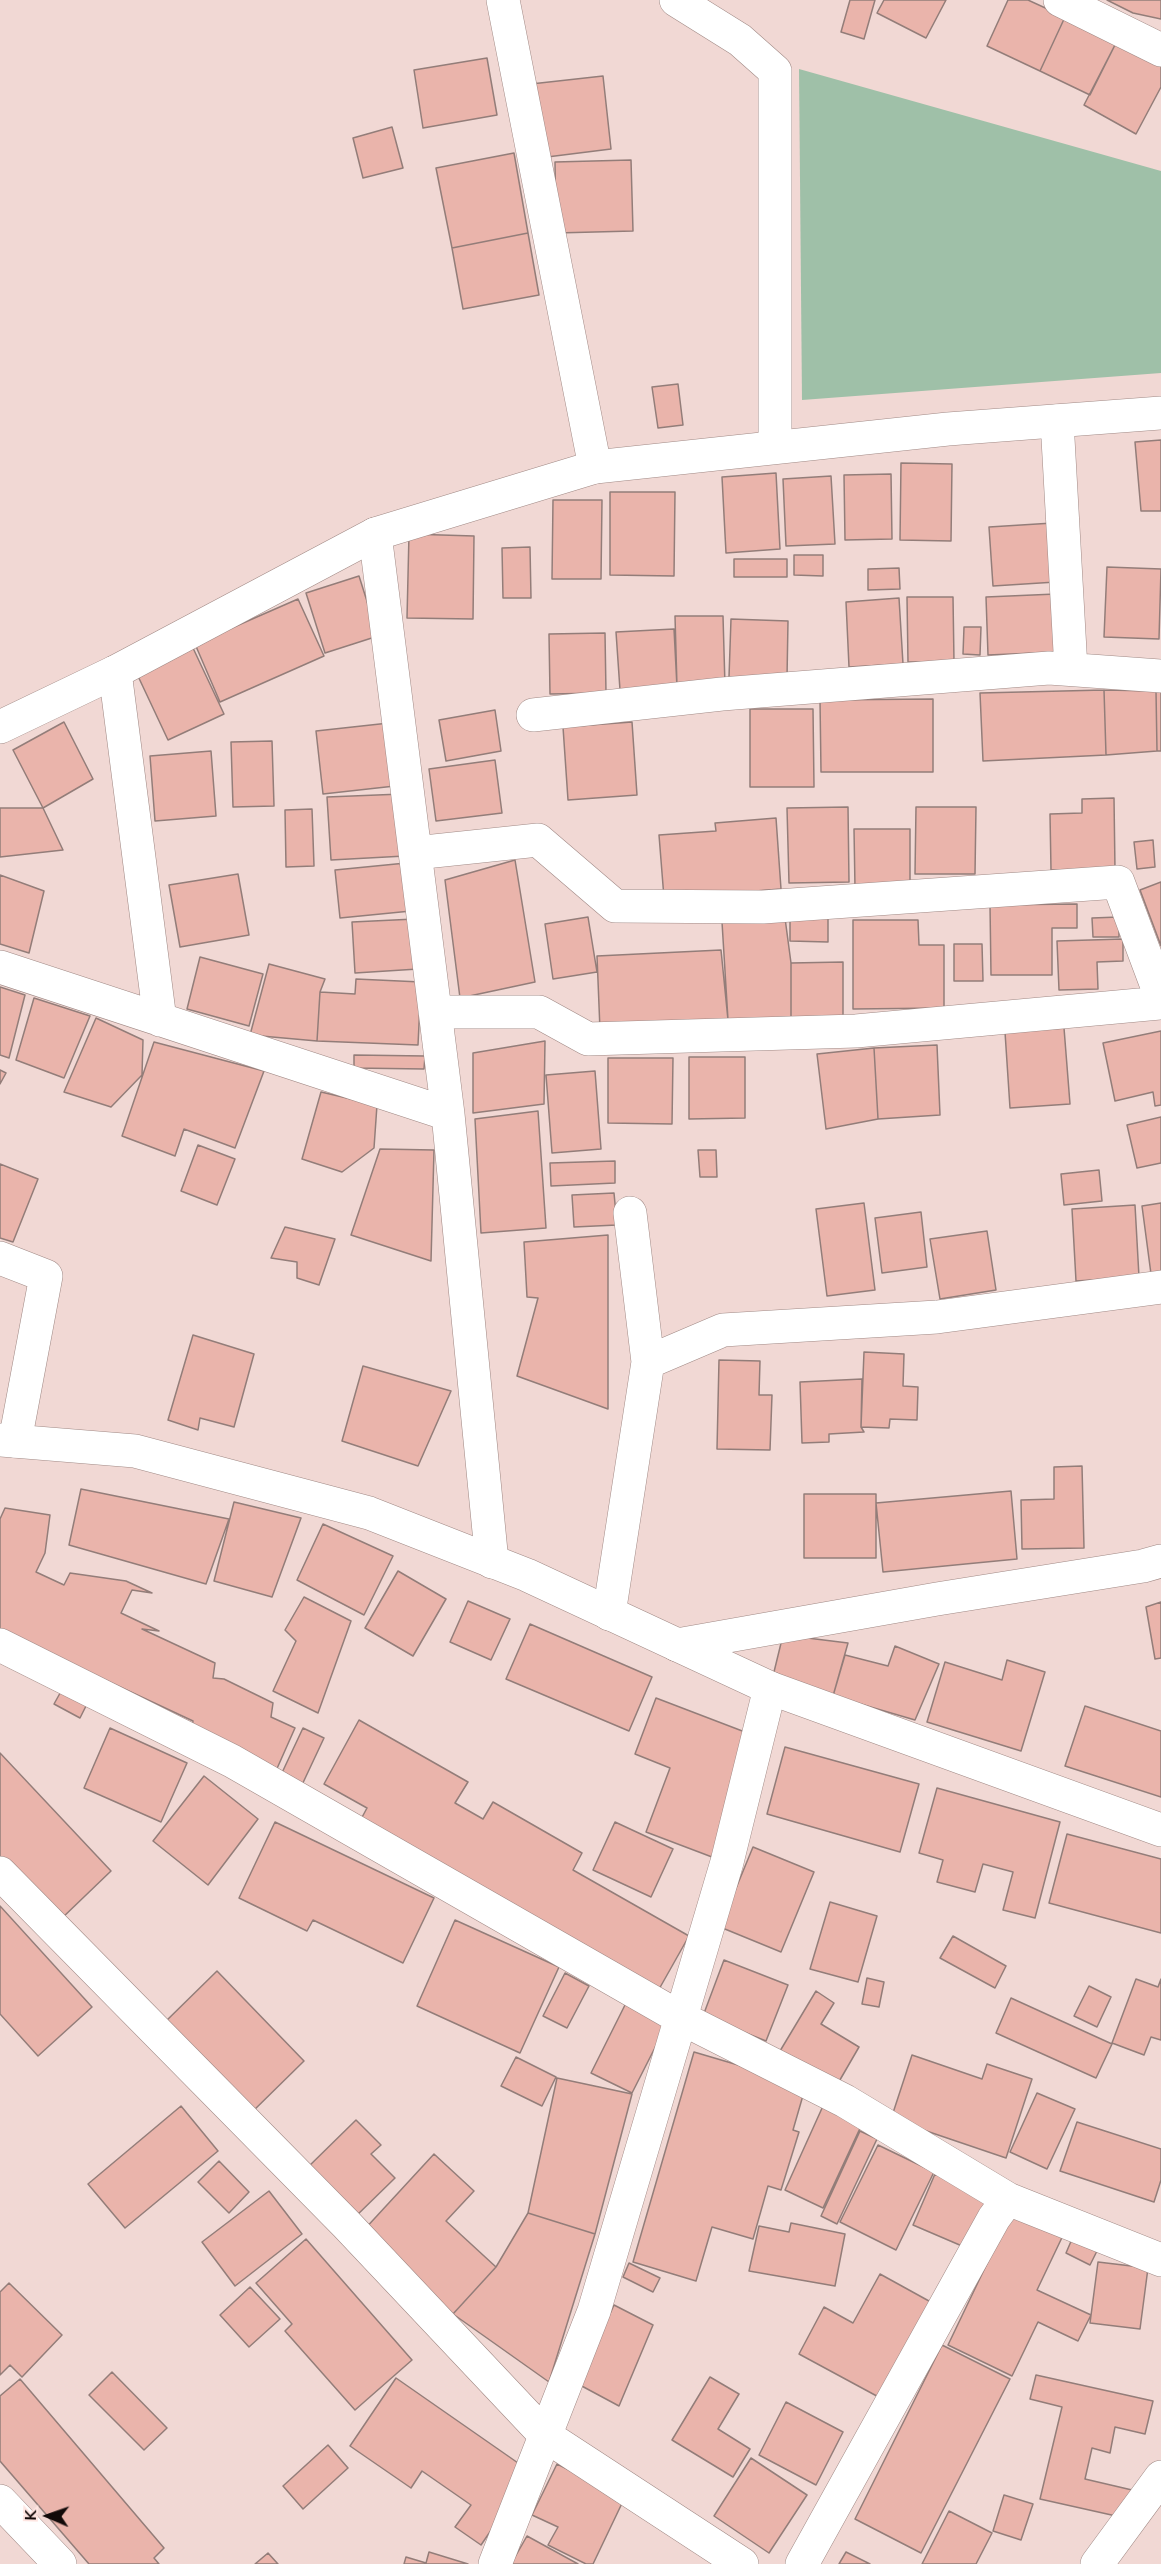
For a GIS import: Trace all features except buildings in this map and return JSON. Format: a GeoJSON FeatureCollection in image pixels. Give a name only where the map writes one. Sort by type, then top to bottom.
{"type":"FeatureCollection","features":[{"type":"Feature","properties":{"kind":"street"},"geometry":{"type":"LineString","coordinates":[[503,0],[595,467]]}},
{"type":"Feature","properties":{"kind":"street"},"geometry":{"type":"LineString","coordinates":[[676,0],[740,40],[775,71],[775,447]]}},
{"type":"Feature","properties":{"kind":"street"},"geometry":{"type":"LineString","coordinates":[[1060,0],[1161,50]]}},
{"type":"Feature","properties":{"kind":"street"},"geometry":{"type":"LineString","coordinates":[[0,727],[115,672],[375,534],[595,467],[1057,420],[1161,413]]}},
{"type":"Feature","properties":{"kind":"street"},"geometry":{"type":"LineString","coordinates":[[1057,420],[1071,669]]}},
{"type":"Feature","properties":{"kind":"street"},"geometry":{"type":"LineString","coordinates":[[375,534],[448,1113],[492,1562]]}},
{"type":"Feature","properties":{"kind":"street"},"geometry":{"type":"LineString","coordinates":[[533,715],[722,694],[1048,668],[1161,676]]}},
{"type":"Feature","properties":{"kind":"street"},"geometry":{"type":"LineString","coordinates":[[115,672],[160,1020]]}},
{"type":"Feature","properties":{"kind":"street"},"geometry":{"type":"LineString","coordinates":[[415,853],[538,840],[615,906],[763,907],[1118,882],[1161,997]]}},
{"type":"Feature","properties":{"kind":"street"},"geometry":{"type":"LineString","coordinates":[[0,967],[448,1113]]}},
{"type":"Feature","properties":{"kind":"street"},"geometry":{"type":"LineString","coordinates":[[435,1012],[539,1012],[588,1040],[855,1030],[1161,1003]]}},
{"type":"Feature","properties":{"kind":"street"},"geometry":{"type":"LineString","coordinates":[[609,1614],[648,1362],[630,1212]]}},
{"type":"Feature","properties":{"kind":"street"},"geometry":{"type":"LineString","coordinates":[[0,1258],[46,1276],[8,1440],[135,1451],[369,1514],[527,1575],[770,1688],[1161,1830]]}},
{"type":"Feature","properties":{"kind":"street"},"geometry":{"type":"LineString","coordinates":[[648,1362],[723,1330],[937,1317],[1161,1287]]}},
{"type":"Feature","properties":{"kind":"street"},"geometry":{"type":"LineString","coordinates":[[677,1645],[937,1599],[1143,1566],[1161,1561]]}},
{"type":"Feature","properties":{"kind":"street"},"geometry":{"type":"LineString","coordinates":[[0,1645],[232,1761],[680,2017],[845,2101],[1008,2199],[1161,2260]]}},
{"type":"Feature","properties":{"kind":"street"},"geometry":{"type":"LineString","coordinates":[[495,2564],[594,2311],[727,1862],[770,1688]]}},
{"type":"Feature","properties":{"kind":"street"},"geometry":{"type":"LineString","coordinates":[[0,1873],[346,2224],[546,2436],[742,2564]]}},
{"type":"Feature","properties":{"kind":"street"},"geometry":{"type":"LineString","coordinates":[[802,2564],[988,2229],[1008,2199]]}},
{"type":"Feature","properties":{"kind":"street"},"geometry":{"type":"LineString","coordinates":[[1097,2564],[1161,2476]]}},
{"type":"Feature","properties":{"kind":"street"},"geometry":{"type":"LineString","coordinates":[[0,2501],[60,2564]]}},
{"type":"Feature","properties":{"kind":"green space"},"geometry":{"type":"Polygon","coordinates":[[[799,69],[1161,171],[1161,373],[802,400],[799,69]]]}}]}
